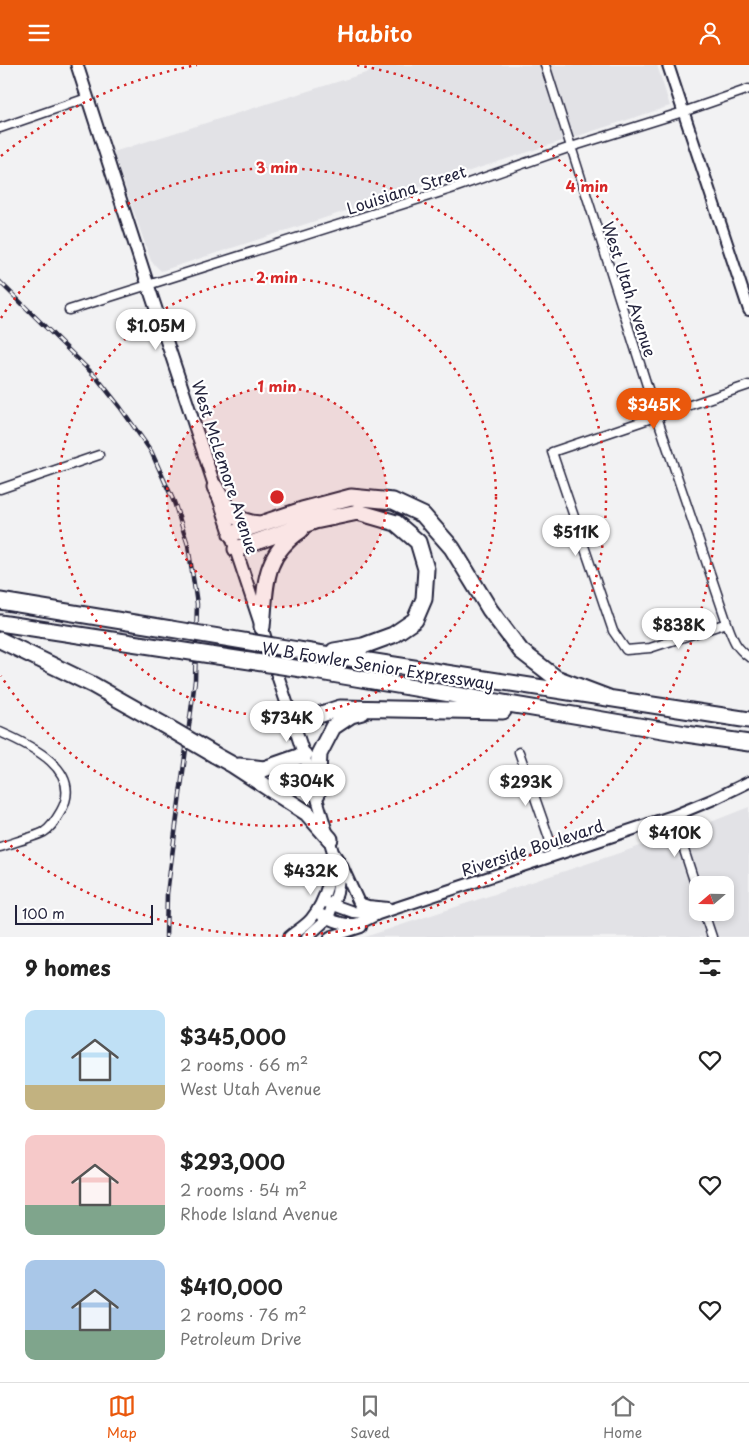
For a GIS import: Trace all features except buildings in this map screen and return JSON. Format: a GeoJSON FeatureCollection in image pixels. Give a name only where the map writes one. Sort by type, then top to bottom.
{"type":"FeatureCollection","features":[{"type":"Feature","properties":{"kind":"highway"},"geometry":{"type":"LineString","coordinates":[[215,487],[229,510],[240,520],[261,524]]}},
{"type":"Feature","properties":{"kind":"highway"},"geometry":{"type":"LineString","coordinates":[[231,534],[302,510],[352,497],[392,501],[423,515],[452,548],[490,610],[521,651],[556,678],[608,699]]}},
{"type":"Feature","properties":{"kind":"highway"},"geometry":{"type":"LineString","coordinates":[[236,549],[315,521],[358,512],[396,523],[418,542],[426,569],[424,599],[414,620],[393,635],[363,646],[321,653]]}},
{"type":"Feature","properties":{"kind":"highway"},"geometry":{"type":"LineString","coordinates":[[262,627],[267,574],[276,553],[294,535],[315,521]]}},
{"type":"Feature","properties":{"kind":"highway","name":"W B Fowler Senior Expressway"},"geometry":{"type":"LineString","coordinates":[[0,601],[608,699],[749,719]]}},
{"type":"Feature","properties":{"kind":"highway","name":"W B Fowler Senior Expressway"},"geometry":{"type":"LineString","coordinates":[[0,623],[308,670],[749,743]]}},
{"type":"Feature","properties":{"kind":"highway"},"geometry":{"type":"LineString","coordinates":[[0,640],[93,685],[233,765],[307,813],[334,851]]}},
{"type":"Feature","properties":{"kind":"highway"},"geometry":{"type":"LineString","coordinates":[[317,794],[319,754],[333,727],[351,715],[375,708]]}},
{"type":"Feature","properties":{"kind":"highway"},"geometry":{"type":"LineString","coordinates":[[294,723],[340,709],[553,711]]}},
{"type":"Feature","properties":{"kind":"highway"},"geometry":{"type":"LineString","coordinates":[[233,765],[264,769],[304,755]]}},
{"type":"Feature","properties":{"kind":"main road","name":"West McLemore Avenue"},"geometry":{"type":"LineString","coordinates":[[77,65],[304,755]]}},
{"type":"Feature","properties":{"kind":"street","name":"West Utah Avenue"},"geometry":{"type":"LineString","coordinates":[[545,65],[657,417],[727,623],[735,644],[749,657]]}},
{"type":"Feature","properties":{"kind":"street"},"geometry":{"type":"LineString","coordinates":[[668,65],[749,310]]}},
{"type":"Feature","properties":{"kind":"street","name":"Louisiana Street"},"geometry":{"type":"LineString","coordinates":[[70,309],[451,189],[571,147],[684,112],[749,89]]}},
{"type":"Feature","properties":{"kind":"street"},"geometry":{"type":"LineString","coordinates":[[0,128],[87,98]]}},
{"type":"Feature","properties":{"kind":"street"},"geometry":{"type":"LineString","coordinates":[[727,623],[650,648],[626,650],[613,631],[552,452],[749,385]]}},
{"type":"Feature","properties":{"kind":"street"},"geometry":{"type":"LineString","coordinates":[[0,489],[99,455]]}},
{"type":"Feature","properties":{"kind":"street"},"geometry":{"type":"LineString","coordinates":[[0,731],[18,739],[52,761],[61,773],[67,788],[66,803],[58,818],[44,831],[0,847]]}},
{"type":"Feature","properties":{"kind":"street"},"geometry":{"type":"LineString","coordinates":[[519,751],[555,855]]}},
{"type":"Feature","properties":{"kind":"street","name":"West McLemore Avenue"},"geometry":{"type":"LineString","coordinates":[[304,755],[340,875],[337,893],[328,918]]}},
{"type":"Feature","properties":{"kind":"street","name":"Riverside Boulevard"},"geometry":{"type":"LineString","coordinates":[[316,912],[328,918],[349,924],[358,924],[378,914],[673,816],[749,782]]}},
{"type":"Feature","properties":{"kind":"street"},"geometry":{"type":"LineString","coordinates":[[673,816],[692,876]]}},
{"type":"Feature","properties":{"kind":"street"},"geometry":{"type":"LineString","coordinates":[[334,851],[359,903],[368,907],[394,909]]}},
{"type":"Feature","properties":{"kind":"street","name":"West McLemore Avenue"},"geometry":{"type":"LineString","coordinates":[[289,937],[304,926],[316,912],[322,901],[328,889],[334,851]]}},
{"type":"Feature","properties":{"kind":"street","name":"Riverside Boulevard"},"geometry":{"type":"LineString","coordinates":[[322,901],[352,912],[378,914]]}},
{"type":"Feature","properties":{"kind":"street"},"geometry":{"type":"LineString","coordinates":[[330,937],[382,918],[394,909]]}},
{"type":"Feature","properties":{"kind":"street"},"geometry":{"type":"LineString","coordinates":[[307,937],[328,918]]}},
{"type":"Feature","properties":{"kind":"street"},"geometry":{"type":"LineString","coordinates":[[707,921],[712,937]]}},
{"type":"Feature","properties":{"kind":"shaded area"},"geometry":{"type":"Polygon","coordinates":[[[378,65],[657,65],[670,106],[161,271],[151,261],[113,152],[369,72],[378,65]]]}},
{"type":"Feature","properties":{"kind":"shaded area"},"geometry":{"type":"Polygon","coordinates":[[[749,807],[749,937],[365,937],[698,827],[749,807]]]}},
{"type":"Feature","properties":{"kind":"railway"},"geometry":{"type":"LineString","coordinates":[[0,282],[97,378],[120,407],[151,451],[174,502],[188,545],[197,604],[195,680],[167,894],[166,937]]}}]}
